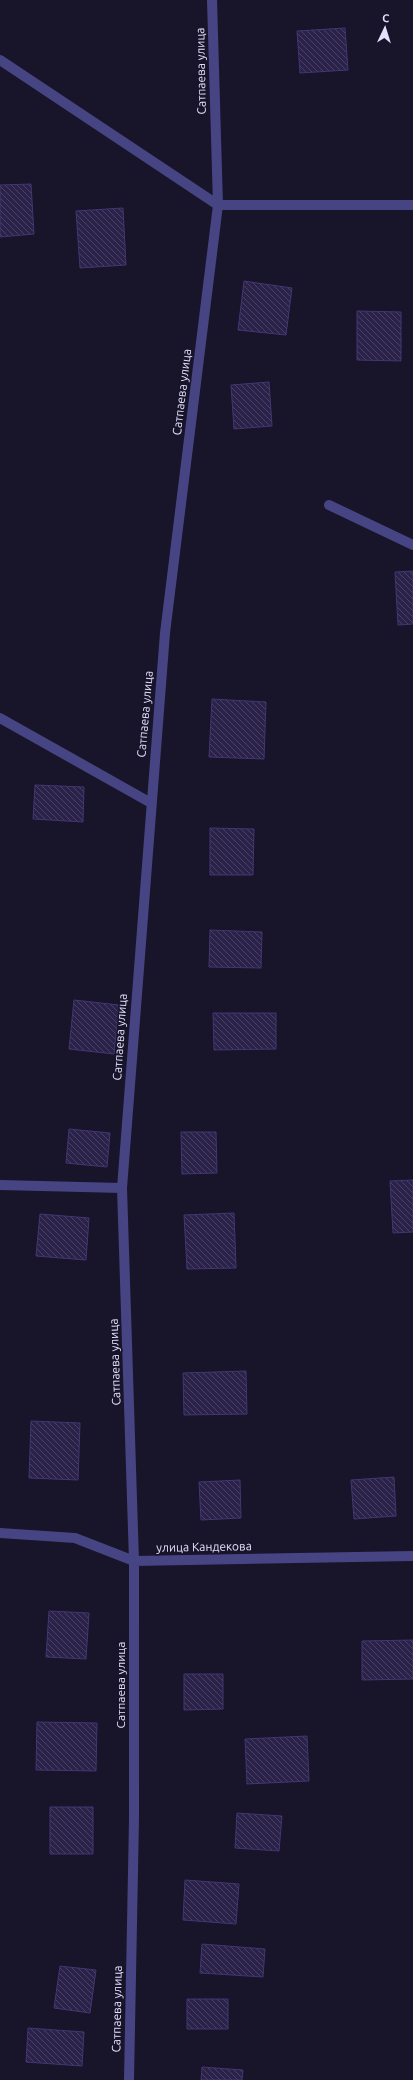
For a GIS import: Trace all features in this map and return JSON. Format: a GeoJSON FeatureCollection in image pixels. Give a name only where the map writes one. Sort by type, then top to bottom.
{"type":"FeatureCollection","features":[{"type":"Feature","properties":{"kind":"street","name":"Сатпаева улица"},"geometry":{"type":"LineString","coordinates":[[129,2080],[134,1819],[134,1562],[122,1188],[165,633],[218,205],[212,0]]}},
{"type":"Feature","properties":{"kind":"street"},"geometry":{"type":"LineString","coordinates":[[0,60],[218,205],[413,205]]}},
{"type":"Feature","properties":{"kind":"street"},"geometry":{"type":"LineString","coordinates":[[329,505],[413,545]]}},
{"type":"Feature","properties":{"kind":"street"},"geometry":{"type":"LineString","coordinates":[[0,718],[151,803]]}},
{"type":"Feature","properties":{"kind":"street"},"geometry":{"type":"LineString","coordinates":[[0,1185],[122,1188]]}},
{"type":"Feature","properties":{"kind":"street","name":"улица Кандекова"},"geometry":{"type":"LineString","coordinates":[[0,1533],[75,1538],[134,1562],[413,1556]]}},
{"type":"Feature","properties":{"kind":"building"},"geometry":{"type":"Polygon","coordinates":[[[345,28],[348,70],[300,73],[297,31],[345,28]]]}},
{"type":"Feature","properties":{"kind":"building"},"geometry":{"type":"Polygon","coordinates":[[[31,184],[34,234],[0,237],[0,185],[31,184]]]}},
{"type":"Feature","properties":{"kind":"building"},"geometry":{"type":"Polygon","coordinates":[[[123,208],[126,265],[80,268],[76,211],[123,208]]]}},
{"type":"Feature","properties":{"kind":"building"},"geometry":{"type":"Polygon","coordinates":[[[244,281],[292,288],[286,335],[238,330],[244,281]]]}},
{"type":"Feature","properties":{"kind":"building"},"geometry":{"type":"Polygon","coordinates":[[[357,311],[401,312],[401,361],[357,360],[357,311]]]}},
{"type":"Feature","properties":{"kind":"building"},"geometry":{"type":"Polygon","coordinates":[[[269,382],[272,426],[234,429],[231,385],[269,382]]]}},
{"type":"Feature","properties":{"kind":"building"},"geometry":{"type":"Polygon","coordinates":[[[413,571],[413,624],[398,625],[395,572],[413,571]]]}},
{"type":"Feature","properties":{"kind":"building"},"geometry":{"type":"Polygon","coordinates":[[[212,699],[266,702],[264,759],[209,757],[212,699]]]}},
{"type":"Feature","properties":{"kind":"building"},"geometry":{"type":"Polygon","coordinates":[[[35,785],[84,787],[83,822],[33,819],[35,785]]]}},
{"type":"Feature","properties":{"kind":"building"},"geometry":{"type":"Polygon","coordinates":[[[210,828],[254,829],[253,875],[210,875],[210,828]]]}},
{"type":"Feature","properties":{"kind":"building"},"geometry":{"type":"Polygon","coordinates":[[[210,930],[262,932],[261,968],[209,967],[210,930]]]}},
{"type":"Feature","properties":{"kind":"building"},"geometry":{"type":"Polygon","coordinates":[[[74,1000],[119,1005],[114,1054],[69,1049],[74,1000]]]}},
{"type":"Feature","properties":{"kind":"building"},"geometry":{"type":"Polygon","coordinates":[[[213,1013],[276,1013],[276,1049],[214,1050],[213,1013]]]}},
{"type":"Feature","properties":{"kind":"building"},"geometry":{"type":"Polygon","coordinates":[[[69,1129],[110,1133],[107,1167],[66,1163],[69,1129]]]}},
{"type":"Feature","properties":{"kind":"building"},"geometry":{"type":"Polygon","coordinates":[[[181,1132],[216,1132],[217,1173],[182,1174],[181,1132]]]}},
{"type":"Feature","properties":{"kind":"building"},"geometry":{"type":"Polygon","coordinates":[[[413,1180],[413,1232],[393,1233],[390,1181],[413,1180]]]}},
{"type":"Feature","properties":{"kind":"building"},"geometry":{"type":"Polygon","coordinates":[[[234,1213],[236,1268],[187,1269],[184,1215],[234,1213]]]}},
{"type":"Feature","properties":{"kind":"building"},"geometry":{"type":"Polygon","coordinates":[[[40,1214],[89,1218],[86,1260],[36,1256],[40,1214]]]}},
{"type":"Feature","properties":{"kind":"building"},"geometry":{"type":"Polygon","coordinates":[[[246,1371],[247,1414],[184,1415],[183,1373],[246,1371]]]}},
{"type":"Feature","properties":{"kind":"building"},"geometry":{"type":"Polygon","coordinates":[[[31,1421],[80,1423],[78,1480],[29,1478],[31,1421]]]}},
{"type":"Feature","properties":{"kind":"building"},"geometry":{"type":"Polygon","coordinates":[[[394,1477],[396,1516],[354,1519],[351,1480],[394,1477]]]}},
{"type":"Feature","properties":{"kind":"building"},"geometry":{"type":"Polygon","coordinates":[[[240,1480],[241,1518],[201,1520],[199,1482],[240,1480]]]}},
{"type":"Feature","properties":{"kind":"building"},"geometry":{"type":"Polygon","coordinates":[[[49,1611],[89,1613],[86,1659],[46,1657],[49,1611]]]}},
{"type":"Feature","properties":{"kind":"building"},"geometry":{"type":"Polygon","coordinates":[[[413,1640],[413,1679],[362,1680],[362,1641],[413,1640]]]}},
{"type":"Feature","properties":{"kind":"building"},"geometry":{"type":"Polygon","coordinates":[[[184,1674],[223,1674],[223,1709],[184,1710],[184,1674]]]}},
{"type":"Feature","properties":{"kind":"building"},"geometry":{"type":"Polygon","coordinates":[[[37,1722],[97,1723],[96,1771],[36,1770],[37,1722]]]}},
{"type":"Feature","properties":{"kind":"building"},"geometry":{"type":"Polygon","coordinates":[[[307,1736],[309,1781],[247,1784],[245,1739],[307,1736]]]}},
{"type":"Feature","properties":{"kind":"building"},"geometry":{"type":"Polygon","coordinates":[[[50,1807],[93,1807],[93,1854],[50,1854],[50,1807]]]}},
{"type":"Feature","properties":{"kind":"building"},"geometry":{"type":"Polygon","coordinates":[[[237,1813],[282,1816],[279,1851],[235,1848],[237,1813]]]}},
{"type":"Feature","properties":{"kind":"building"},"geometry":{"type":"Polygon","coordinates":[[[185,1880],[239,1884],[236,1924],[183,1920],[185,1880]]]}},
{"type":"Feature","properties":{"kind":"building"},"geometry":{"type":"Polygon","coordinates":[[[202,1944],[265,1949],[263,1977],[200,1973],[202,1944]]]}},
{"type":"Feature","properties":{"kind":"building"},"geometry":{"type":"Polygon","coordinates":[[[60,1966],[96,1970],[90,2013],[54,2008],[60,1966]]]}},
{"type":"Feature","properties":{"kind":"building"},"geometry":{"type":"Polygon","coordinates":[[[187,1999],[228,1999],[228,2029],[187,2029],[187,1999]]]}},
{"type":"Feature","properties":{"kind":"building"},"geometry":{"type":"Polygon","coordinates":[[[28,2028],[84,2032],[82,2066],[26,2062],[28,2028]]]}},
{"type":"Feature","properties":{"kind":"building"},"geometry":{"type":"Polygon","coordinates":[[[202,2067],[243,2070],[242,2080],[201,2080],[202,2067]]]}}]}
